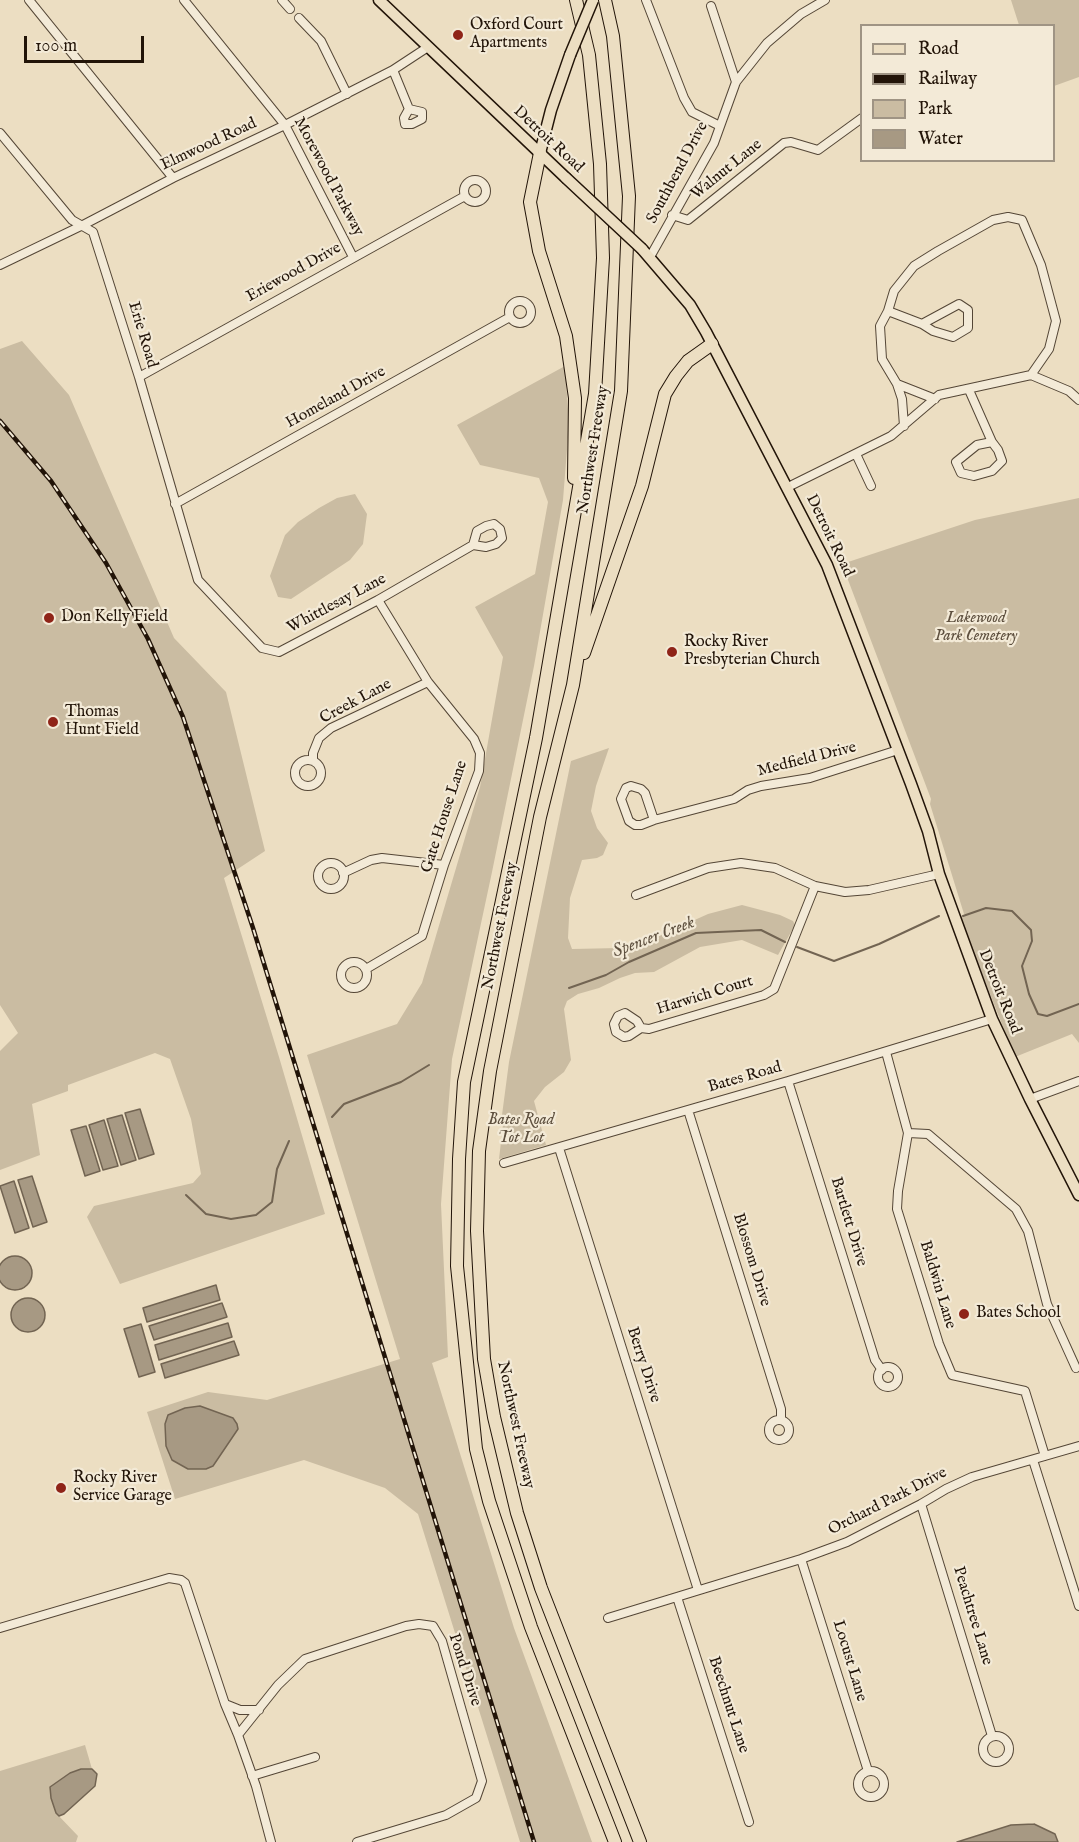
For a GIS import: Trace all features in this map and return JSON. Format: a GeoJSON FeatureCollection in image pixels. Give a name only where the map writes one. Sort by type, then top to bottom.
{"type":"FeatureCollection","features":[{"type":"Feature","properties":{"kind":"highway","name":"Northwest Freeway"},"geometry":{"type":"LineString","coordinates":[[576,0],[589,55],[600,164],[603,258],[595,394],[536,738],[464,1082],[459,1159],[457,1266],[476,1449],[489,1501],[531,1627],[615,1842]]}},
{"type":"Feature","properties":{"kind":"highway","name":"Northwest Freeway"},"geometry":{"type":"LineString","coordinates":[[605,0],[614,36],[629,196],[621,391],[573,685],[540,817],[487,1094],[479,1150],[477,1231],[484,1359],[494,1417],[517,1513],[541,1588],[640,1842]]}},
{"type":"Feature","properties":{"kind":"highway"},"geometry":{"type":"LineString","coordinates":[[540,153],[530,202],[539,251],[566,336],[576,398],[573,519]]}},
{"type":"Feature","properties":{"kind":"highway"},"geometry":{"type":"LineString","coordinates":[[573,685],[642,486],[665,394],[688,361],[712,344]]}},
{"type":"Feature","properties":{"kind":"main road","name":"Detroit Road"},"geometry":{"type":"LineString","coordinates":[[379,0],[646,253],[690,305],[788,487],[836,584],[928,831],[939,874],[992,1018],[1030,1099],[1078,1192]]}},
{"type":"Feature","properties":{"kind":"main road"},"geometry":{"type":"LineString","coordinates":[[540,153],[551,110],[570,55],[593,0]]}},
{"type":"Feature","properties":{"kind":"street"},"geometry":{"type":"LineString","coordinates":[[29,0],[173,177]]}},
{"type":"Feature","properties":{"kind":"street","name":"Morewood Parkway"},"geometry":{"type":"LineString","coordinates":[[184,0],[285,125],[353,257]]}},
{"type":"Feature","properties":{"kind":"street"},"geometry":{"type":"LineString","coordinates":[[282,0],[290,9]]}},
{"type":"Feature","properties":{"kind":"street"},"geometry":{"type":"LineString","coordinates":[[646,0],[684,98],[692,112],[720,126]]}},
{"type":"Feature","properties":{"kind":"street","name":"Southbend Drive"},"geometry":{"type":"LineString","coordinates":[[646,253],[672,215],[714,143],[736,82],[767,43],[801,14],[825,0]]}},
{"type":"Feature","properties":{"kind":"street"},"geometry":{"type":"LineString","coordinates":[[711,6],[736,82]]}},
{"type":"Feature","properties":{"kind":"street"},"geometry":{"type":"LineString","coordinates":[[299,18],[321,42],[347,94]]}},
{"type":"Feature","properties":{"kind":"street","name":"Elmwood Road"},"geometry":{"type":"LineString","coordinates":[[0,265],[83,225],[173,177],[347,94],[393,70],[428,47]]}},
{"type":"Feature","properties":{"kind":"street"},"geometry":{"type":"LineString","coordinates":[[393,70],[409,109]]}},
{"type":"Feature","properties":{"kind":"street","name":"Walnut Lane"},"geometry":{"type":"LineString","coordinates":[[672,215],[688,220],[784,143],[791,142],[818,150],[860,119]]}},
{"type":"Feature","properties":{"kind":"street","name":"Erie Road"},"geometry":{"type":"LineString","coordinates":[[0,133],[72,220],[93,232],[139,377],[198,580]]}},
{"type":"Feature","properties":{"kind":"street","name":"Eriewood Drive"},"geometry":{"type":"LineString","coordinates":[[139,377],[465,196]]}},
{"type":"Feature","properties":{"kind":"street"},"geometry":{"type":"LineString","coordinates":[[904,426],[902,399],[897,384],[882,359],[880,326],[888,311],[894,291],[914,266],[993,220],[1008,217],[1022,220],[1041,265],[1056,321],[1049,349],[1031,375]]}},
{"type":"Feature","properties":{"kind":"street"},"geometry":{"type":"LineString","coordinates":[[888,311],[922,324],[933,331],[953,337],[968,328],[968,310],[959,304],[922,324]]}},
{"type":"Feature","properties":{"kind":"street","name":"Homeland Drive"},"geometry":{"type":"LineString","coordinates":[[175,504],[510,317]]}},
{"type":"Feature","properties":{"kind":"street"},"geometry":{"type":"LineString","coordinates":[[788,487],[891,436],[939,395],[1031,375],[1069,391],[1079,400]]}},
{"type":"Feature","properties":{"kind":"street"},"geometry":{"type":"LineString","coordinates":[[897,384],[935,399]]}},
{"type":"Feature","properties":{"kind":"street"},"geometry":{"type":"LineString","coordinates":[[969,390],[1002,462],[992,471],[974,476],[961,473],[956,462],[977,445],[992,442]]}},
{"type":"Feature","properties":{"kind":"street"},"geometry":{"type":"LineString","coordinates":[[856,454],[872,486]]}},
{"type":"Feature","properties":{"kind":"street","name":"Whittlesay Lane"},"geometry":{"type":"LineString","coordinates":[[198,580],[262,648],[279,652],[378,600],[473,545]]}},
{"type":"Feature","properties":{"kind":"street","name":"Gate House Lane"},"geometry":{"type":"LineString","coordinates":[[366,969],[422,936],[444,866],[479,771],[480,753],[474,739],[428,682],[378,600]]}},
{"type":"Feature","properties":{"kind":"street","name":"Creek Lane"},"geometry":{"type":"LineString","coordinates":[[314,761],[313,753],[319,738],[332,728],[428,682]]}},
{"type":"Feature","properties":{"kind":"street","name":"Medfield Drive"},"geometry":{"type":"LineString","coordinates":[[654,820],[641,789],[631,786],[626,788],[621,799],[629,821],[635,825],[641,825],[734,799],[748,790],[761,786],[810,778],[898,750]]}},
{"type":"Feature","properties":{"kind":"street"},"geometry":{"type":"LineString","coordinates":[[344,873],[371,860],[382,858],[444,866]]}},
{"type":"Feature","properties":{"kind":"street"},"geometry":{"type":"LineString","coordinates":[[636,895],[708,868],[741,863],[775,868],[815,886],[845,892],[869,890],[939,874]]}},
{"type":"Feature","properties":{"kind":"street","name":"Harwich Court"},"geometry":{"type":"LineString","coordinates":[[641,1028],[649,1029],[764,995],[774,988],[815,886]]}},
{"type":"Feature","properties":{"kind":"street","name":"Bates Road"},"geometry":{"type":"LineString","coordinates":[[504,1163],[788,1082],[992,1018]]}},
{"type":"Feature","properties":{"kind":"street","name":"Baldwin Lane"},"geometry":{"type":"LineString","coordinates":[[886,1052],[908,1133],[897,1209],[939,1344],[952,1375],[1025,1391],[1045,1455]]}},
{"type":"Feature","properties":{"kind":"street"},"geometry":{"type":"LineString","coordinates":[[1030,1099],[1079,1081]]}},
{"type":"Feature","properties":{"kind":"street","name":"Bartlett Drive"},"geometry":{"type":"LineString","coordinates":[[788,1082],[875,1360],[882,1370]]}},
{"type":"Feature","properties":{"kind":"street","name":"Blossom Drive"},"geometry":{"type":"LineString","coordinates":[[688,1110],[781,1409],[781,1420]]}},
{"type":"Feature","properties":{"kind":"street"},"geometry":{"type":"LineString","coordinates":[[908,1133],[928,1134],[1016,1209],[1028,1231],[1047,1304],[1076,1368]]}},
{"type":"Feature","properties":{"kind":"street","name":"Berry Drive"},"geometry":{"type":"LineString","coordinates":[[559,1148],[698,1590]]}},
{"type":"Feature","properties":{"kind":"street","name":"Orchard Park Drive"},"geometry":{"type":"LineString","coordinates":[[608,1618],[801,1559],[847,1542],[972,1477],[1079,1446]]}},
{"type":"Feature","properties":{"kind":"street"},"geometry":{"type":"LineString","coordinates":[[1032,1460],[1079,1606]]}},
{"type":"Feature","properties":{"kind":"street","name":"Peachtree Lane"},"geometry":{"type":"LineString","coordinates":[[921,1504],[992,1736]]}},
{"type":"Feature","properties":{"kind":"street","name":"Locust Lane"},"geometry":{"type":"LineString","coordinates":[[801,1559],[868,1771]]}},
{"type":"Feature","properties":{"kind":"street"},"geometry":{"type":"LineString","coordinates":[[0,1628],[169,1578],[185,1583],[225,1704],[252,1776],[271,1842]]}},
{"type":"Feature","properties":{"kind":"street","name":"Beechnut Lane"},"geometry":{"type":"LineString","coordinates":[[677,1597],[749,1822]]}},
{"type":"Feature","properties":{"kind":"street","name":"Pond Drive"},"geometry":{"type":"LineString","coordinates":[[238,1735],[278,1684],[305,1659],[406,1626],[419,1624],[433,1626],[442,1641],[482,1781],[476,1798],[446,1815],[357,1842]]}},
{"type":"Feature","properties":{"kind":"street"},"geometry":{"type":"LineString","coordinates":[[225,1704],[240,1710],[259,1710]]}},
{"type":"Feature","properties":{"kind":"street"},"geometry":{"type":"LineString","coordinates":[[252,1776],[315,1757]]}},
{"type":"Feature","properties":{"kind":"green space"},"geometry":{"type":"Polygon","coordinates":[[[1011,0],[1079,0],[1079,77],[1055,86],[1055,24],[1019,24],[1011,0]]]}},
{"type":"Feature","properties":{"kind":"green space"},"geometry":{"type":"Polygon","coordinates":[[[22,341],[69,395],[174,638],[226,692],[265,851],[224,878],[325,1214],[120,1284],[87,1217],[94,1206],[193,1183],[201,1174],[191,1119],[170,1059],[155,1053],[68,1085],[68,1091],[32,1104],[40,1155],[0,1170],[0,1051],[18,1033],[0,1005],[0,349],[22,341]]]}},
{"type":"Feature","properties":{"kind":"green space"},"geometry":{"type":"Polygon","coordinates":[[[565,366],[569,424],[563,500],[534,666],[452,1059],[441,1204],[448,1357],[432,1363],[514,1628],[592,1842],[520,1842],[418,1514],[385,1488],[304,1460],[175,1499],[147,1412],[208,1392],[267,1400],[400,1359],[307,1055],[397,1024],[422,983],[480,787],[503,657],[475,607],[535,574],[548,502],[539,478],[480,465],[457,425],[565,366]]]}},
{"type":"Feature","properties":{"kind":"green space"},"geometry":{"type":"Polygon","coordinates":[[[355,494],[367,514],[363,544],[350,560],[291,599],[278,597],[270,576],[285,535],[298,522],[319,508],[337,498],[355,494]]]}},
{"type":"Feature","properties":{"kind":"green space","name":"Lakewood Park Cemetery"},"geometry":{"type":"Polygon","coordinates":[[[1079,498],[1079,1043],[1072,1034],[1015,1057],[959,916],[968,914],[964,914],[930,804],[931,799],[842,564],[975,520],[1079,498]]]}},
{"type":"Feature","properties":{"kind":"green space","name":"Bates Road Tot Lot"},"geometry":{"type":"Polygon","coordinates":[[[609,748],[596,786],[591,811],[597,828],[608,843],[603,855],[582,860],[570,898],[568,938],[572,949],[619,948],[648,941],[708,914],[742,905],[780,915],[793,921],[795,925],[778,955],[742,940],[700,947],[654,972],[635,973],[620,978],[599,988],[578,994],[567,1001],[564,1009],[571,1060],[564,1072],[545,1087],[534,1101],[546,1145],[499,1159],[509,1062],[571,761],[609,748]]]}},
{"type":"Feature","properties":{"kind":"green space"},"geometry":{"type":"Polygon","coordinates":[[[85,1745],[92,1769],[81,1769],[56,1813],[78,1836],[76,1842],[0,1842],[0,1771],[85,1745]]]}},
{"type":"Feature","properties":{"kind":"water"},"geometry":{"type":"Polygon","coordinates":[[[140,1109],[154,1154],[139,1159],[125,1113],[140,1109]]]}},
{"type":"Feature","properties":{"kind":"water"},"geometry":{"type":"Polygon","coordinates":[[[122,1115],[136,1160],[121,1165],[107,1119],[122,1115]]]}},
{"type":"Feature","properties":{"kind":"water"},"geometry":{"type":"Polygon","coordinates":[[[104,1120],[118,1166],[103,1170],[89,1125],[104,1120]]]}},
{"type":"Feature","properties":{"kind":"water"},"geometry":{"type":"Polygon","coordinates":[[[86,1126],[100,1171],[85,1176],[71,1130],[86,1126]]]}},
{"type":"Feature","properties":{"kind":"water"},"geometry":{"type":"Polygon","coordinates":[[[32,1176],[47,1222],[33,1227],[18,1180],[32,1176]]]}},
{"type":"Feature","properties":{"kind":"water"},"geometry":{"type":"Polygon","coordinates":[[[14,1181],[29,1228],[15,1233],[0,1186],[14,1181]]]}},
{"type":"Feature","properties":{"kind":"water"},"geometry":{"type":"Polygon","coordinates":[[[15,1256],[27,1261],[32,1273],[27,1285],[15,1290],[3,1285],[-1,1270],[3,1261],[15,1256]]]}},
{"type":"Feature","properties":{"kind":"water"},"geometry":{"type":"Polygon","coordinates":[[[216,1285],[220,1300],[147,1322],[143,1308],[216,1285]]]}},
{"type":"Feature","properties":{"kind":"water"},"geometry":{"type":"Polygon","coordinates":[[[28,1298],[40,1303],[45,1315],[40,1327],[28,1332],[16,1327],[11,1315],[16,1303],[28,1298]]]}},
{"type":"Feature","properties":{"kind":"water"},"geometry":{"type":"Polygon","coordinates":[[[222,1303],[227,1317],[154,1340],[149,1326],[222,1303]]]}},
{"type":"Feature","properties":{"kind":"water"},"geometry":{"type":"Polygon","coordinates":[[[228,1323],[232,1337],[159,1360],[155,1345],[228,1323]]]}},
{"type":"Feature","properties":{"kind":"water"},"geometry":{"type":"Polygon","coordinates":[[[141,1324],[155,1372],[139,1377],[124,1329],[141,1324]]]}},
{"type":"Feature","properties":{"kind":"water"},"geometry":{"type":"Polygon","coordinates":[[[234,1341],[239,1355],[165,1378],[161,1364],[234,1341]]]}},
{"type":"Feature","properties":{"kind":"water"},"geometry":{"type":"Polygon","coordinates":[[[200,1406],[233,1418],[238,1429],[213,1466],[206,1469],[188,1469],[172,1460],[166,1446],[165,1424],[168,1415],[185,1408],[200,1406]]]}},
{"type":"Feature","properties":{"kind":"water"},"geometry":{"type":"Polygon","coordinates":[[[81,1769],[92,1769],[97,1774],[95,1786],[59,1816],[51,1798],[50,1787],[70,1773],[81,1769]]]}},
{"type":"Feature","properties":{"kind":"water"},"geometry":{"type":"Polygon","coordinates":[[[1034,1824],[1055,1834],[1058,1842],[957,1842],[1011,1825],[1034,1824]]]}},
{"type":"Feature","properties":{"kind":"waterway","name":"Spencer Creek"},"geometry":{"type":"LineString","coordinates":[[963,916],[986,908],[1012,911],[1031,930],[1032,941],[1022,966],[1029,994],[1038,1014],[1047,1016],[1079,1004]]}},
{"type":"Feature","properties":{"kind":"waterway","name":"Spencer Creek"},"geometry":{"type":"LineString","coordinates":[[797,947],[834,961],[879,944],[939,916]]}},
{"type":"Feature","properties":{"kind":"waterway","name":"Spencer Creek"},"geometry":{"type":"LineString","coordinates":[[569,988],[606,975],[629,962],[696,933],[761,930],[785,942]]}},
{"type":"Feature","properties":{"kind":"waterway","name":"Spencer Creek"},"geometry":{"type":"LineString","coordinates":[[332,1117],[344,1104],[401,1082],[429,1065]]}},
{"type":"Feature","properties":{"kind":"waterway","name":"Spencer Creek"},"geometry":{"type":"LineString","coordinates":[[186,1195],[206,1214],[231,1219],[256,1215],[272,1202],[277,1169],[289,1141]]}},
{"type":"Feature","properties":{"kind":"railway"},"geometry":{"type":"LineString","coordinates":[[0,421],[51,481],[106,563],[148,639],[183,717],[253,928],[534,1842]]}},
{"type":"Feature","properties":{"kind":"place","name":"Oxford Court Apartments"},"geometry":{"type":"Point","coordinates":[458,35]}},
{"type":"Feature","properties":{"kind":"place","name":"Don Kelly Field"},"geometry":{"type":"Point","coordinates":[49,618]}},
{"type":"Feature","properties":{"kind":"place","name":"Rocky River Presbyterian Church"},"geometry":{"type":"Point","coordinates":[672,652]}},
{"type":"Feature","properties":{"kind":"place","name":"Thomas Hunt Field"},"geometry":{"type":"Point","coordinates":[53,722]}},
{"type":"Feature","properties":{"kind":"place","name":"Bates School"},"geometry":{"type":"Point","coordinates":[964,1314]}},
{"type":"Feature","properties":{"kind":"place","name":"Rocky River Service Garage"},"geometry":{"type":"Point","coordinates":[61,1488]}}]}
